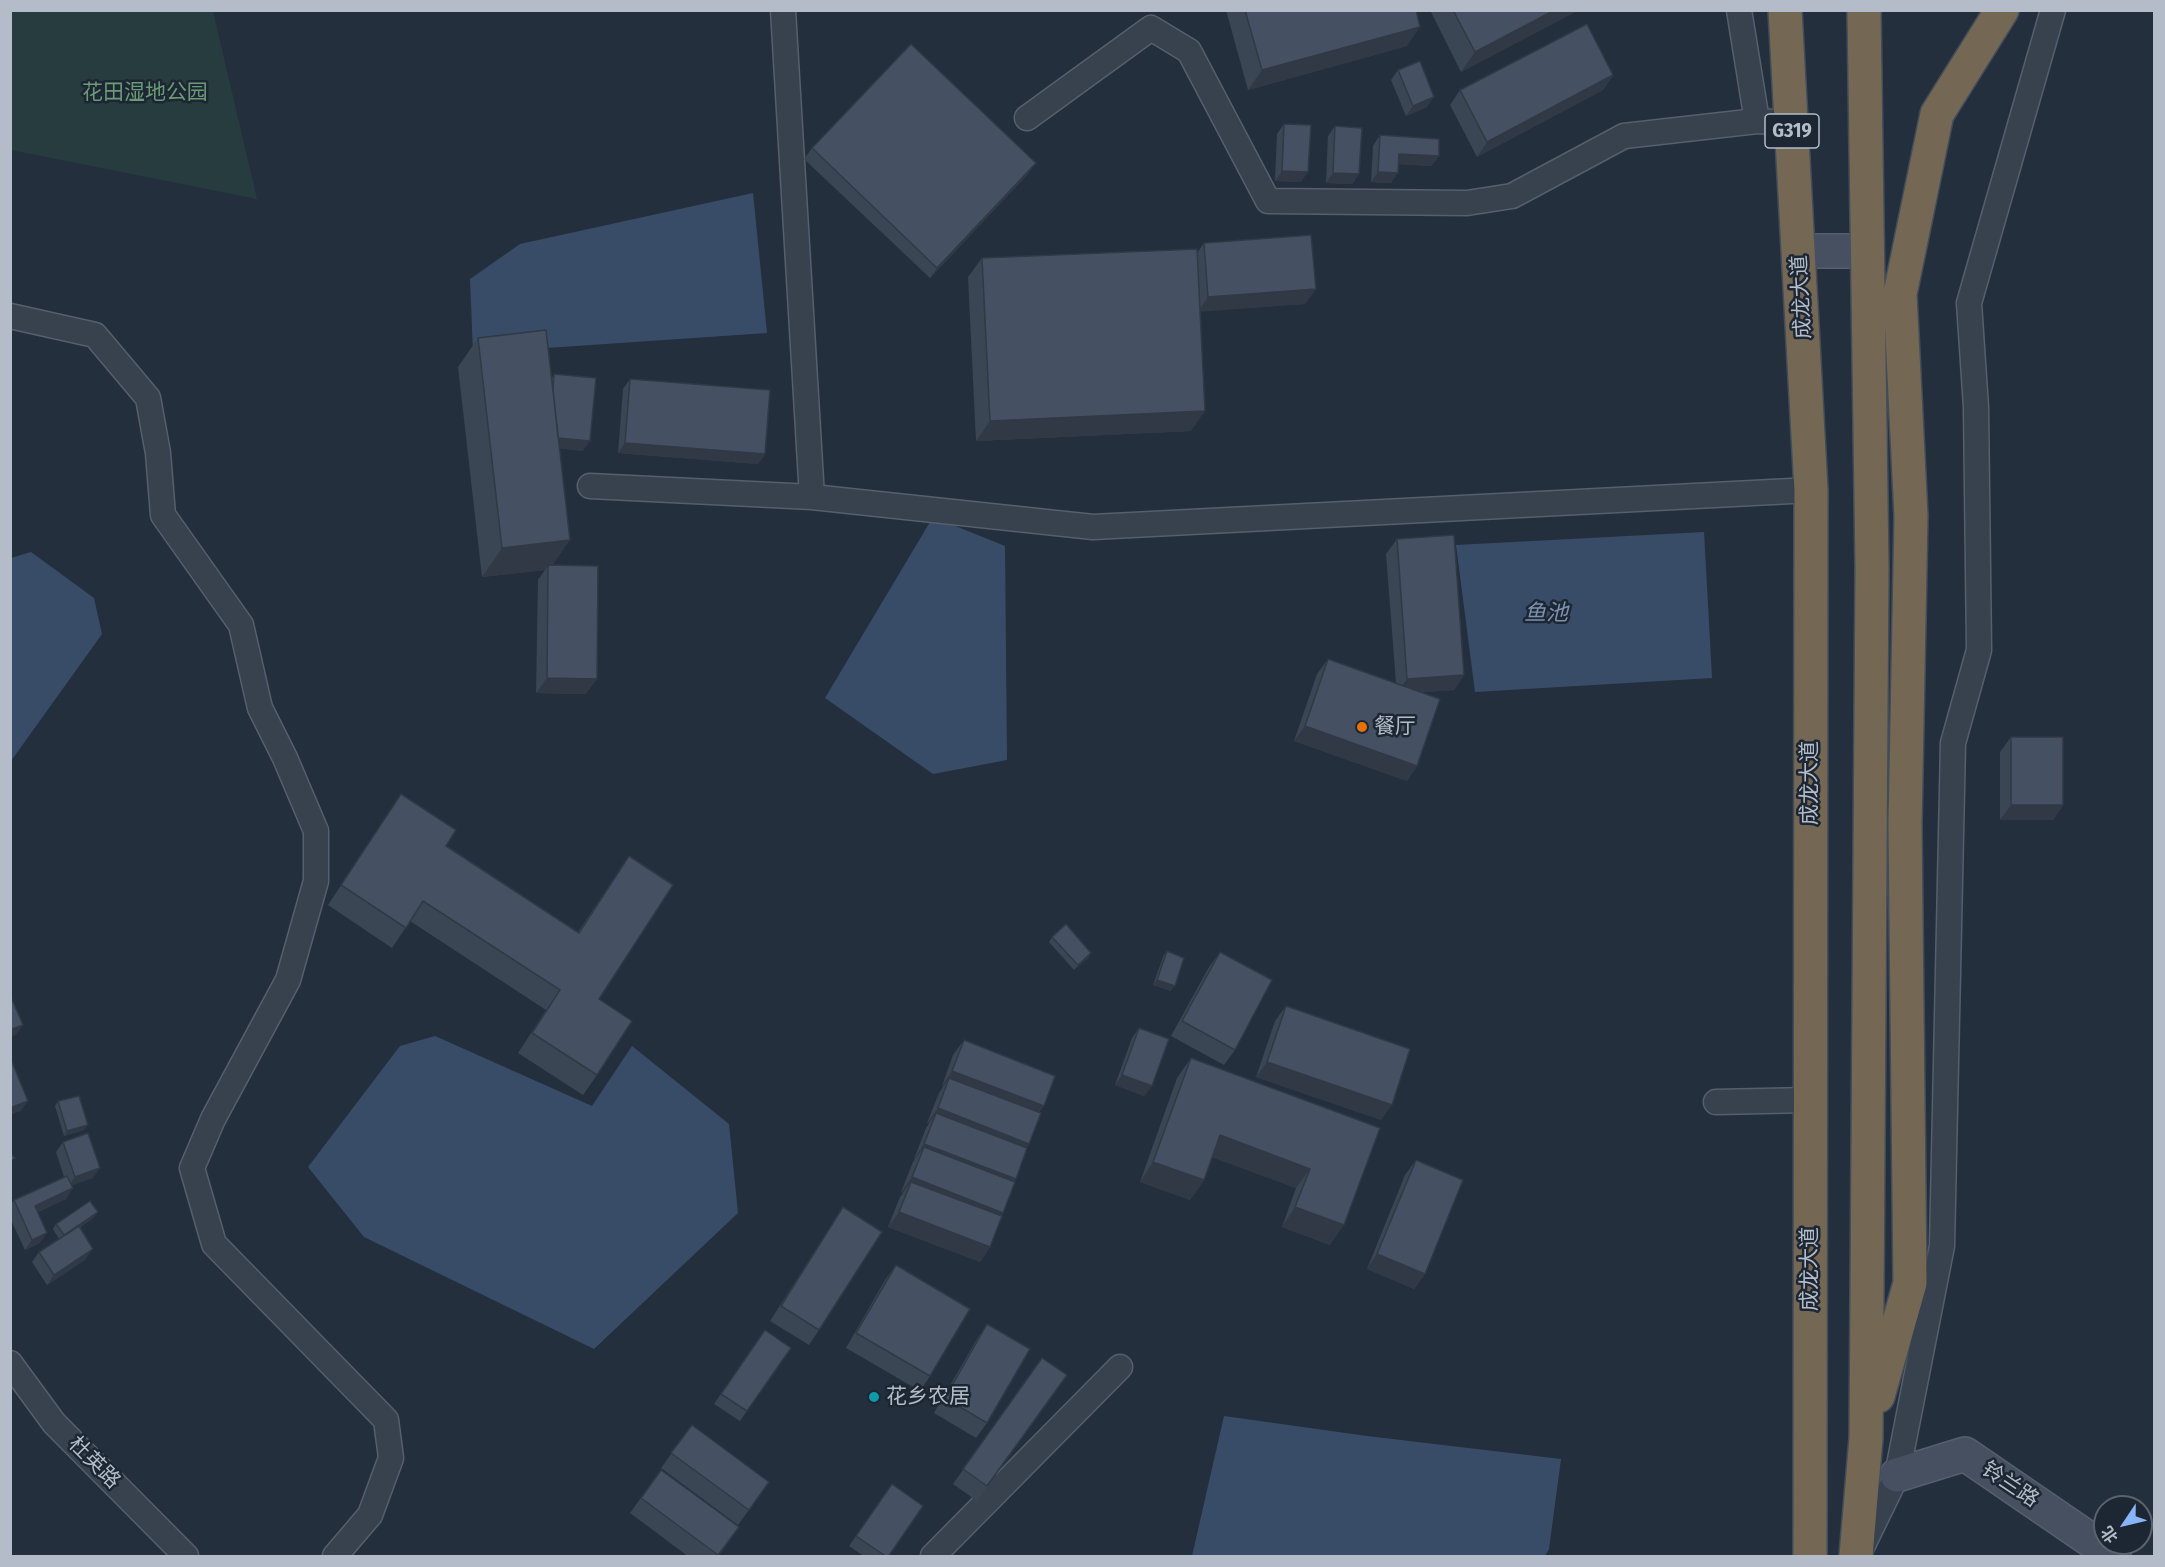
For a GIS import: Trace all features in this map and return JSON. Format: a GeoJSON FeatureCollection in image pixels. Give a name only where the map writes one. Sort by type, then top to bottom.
{"type":"FeatureCollection","features":[{"type":"Feature","properties":{"kind":"highway"},"geometry":{"type":"LineString","coordinates":[[1857,1557],[1866,1438],[1872,568],[1865,251],[1864,10]]}},
{"type":"Feature","properties":{"kind":"highway"},"geometry":{"type":"LineString","coordinates":[[1866,1438],[1910,1283],[1905,825],[1911,516],[1900,294],[1937,114],[2002,10]]}},
{"type":"Feature","properties":{"kind":"highway","name":"成龙大道"},"geometry":{"type":"LineString","coordinates":[[1784,17],[1800,250],[1811,490],[1810,1557]]}},
{"type":"Feature","properties":{"kind":"street"},"geometry":{"type":"LineString","coordinates":[[783,10],[812,497]]}},
{"type":"Feature","properties":{"kind":"street"},"geometry":{"type":"LineString","coordinates":[[1739,10],[1757,121]]}},
{"type":"Feature","properties":{"kind":"street"},"geometry":{"type":"LineString","coordinates":[[1857,1557],[1897,1475],[1942,1246],[1953,743],[1979,650],[1976,407],[1969,303],[2053,10]]}},
{"type":"Feature","properties":{"kind":"street"},"geometry":{"type":"LineString","coordinates":[[1027,118],[1151,28],[1189,51],[1268,201],[1467,203],[1512,196],[1624,135],[1757,121],[1791,123]]}},
{"type":"Feature","properties":{"kind":"street"},"geometry":{"type":"LineString","coordinates":[[1800,250],[1865,251]]}},
{"type":"Feature","properties":{"kind":"street"},"geometry":{"type":"LineString","coordinates":[[10,316],[95,335],[148,398],[158,453],[163,515],[241,625],[260,708],[285,758],[316,831],[316,881],[288,980],[213,1119],[192,1168],[214,1244],[386,1420],[391,1458],[370,1515],[335,1557]]}},
{"type":"Feature","properties":{"kind":"street"},"geometry":{"type":"LineString","coordinates":[[590,486],[812,497],[1093,527],[1811,490]]}},
{"type":"Feature","properties":{"kind":"street"},"geometry":{"type":"LineString","coordinates":[[1716,1102],[1809,1100]]}},
{"type":"Feature","properties":{"kind":"street","name":"杜英路"},"geometry":{"type":"LineString","coordinates":[[10,1363],[54,1423],[186,1557]]}},
{"type":"Feature","properties":{"kind":"street"},"geometry":{"type":"LineString","coordinates":[[933,1557],[1120,1367]]}},
{"type":"Feature","properties":{"kind":"street","name":"铃兰路"},"geometry":{"type":"LineString","coordinates":[[1897,1475],[1965,1454],[2114,1557]]}},
{"type":"Feature","properties":{"kind":"green space","name":"花田湿地公园"},"geometry":{"type":"Polygon","coordinates":[[[10,11],[213,11],[257,199],[11,150],[10,11]]]}},
{"type":"Feature","properties":{"kind":"water"},"geometry":{"type":"Polygon","coordinates":[[[753,193],[767,333],[473,353],[470,279],[520,244],[753,193]]]}},
{"type":"Feature","properties":{"kind":"water"},"geometry":{"type":"Polygon","coordinates":[[[933,517],[1005,546],[1007,760],[933,774],[825,698],[933,517]]]}},
{"type":"Feature","properties":{"kind":"water","name":"鱼池"},"geometry":{"type":"Polygon","coordinates":[[[1704,532],[1712,678],[1475,692],[1456,545],[1704,532]]]}},
{"type":"Feature","properties":{"kind":"water"},"geometry":{"type":"Polygon","coordinates":[[[31,552],[94,598],[102,634],[11,761],[11,558],[31,552]]]}},
{"type":"Feature","properties":{"kind":"water"},"geometry":{"type":"Polygon","coordinates":[[[435,1036],[592,1106],[632,1046],[729,1124],[738,1213],[594,1349],[364,1237],[308,1167],[400,1046],[435,1036]]]}},
{"type":"Feature","properties":{"kind":"water"},"geometry":{"type":"Polygon","coordinates":[[[1224,1416],[1561,1459],[1549,1549],[1545,1556],[1192,1556],[1224,1416]]]}},
{"type":"Feature","properties":{"kind":"building"},"geometry":{"type":"Polygon","coordinates":[[[1245,10],[1416,10],[1420,27],[1262,70],[1245,10]]]}},
{"type":"Feature","properties":{"kind":"building"},"geometry":{"type":"Polygon","coordinates":[[[1453,10],[1555,10],[1475,52],[1453,10]]]}},
{"type":"Feature","properties":{"kind":"building"},"geometry":{"type":"Polygon","coordinates":[[[1587,24],[1613,75],[1487,142],[1460,90],[1587,24]]]}},
{"type":"Feature","properties":{"kind":"building"},"geometry":{"type":"Polygon","coordinates":[[[911,44],[1036,163],[937,268],[812,148],[911,44]]]}},
{"type":"Feature","properties":{"kind":"building"},"geometry":{"type":"Polygon","coordinates":[[[1420,61],[1434,97],[1413,106],[1398,70],[1420,61]]]}},
{"type":"Feature","properties":{"kind":"building"},"geometry":{"type":"Polygon","coordinates":[[[1284,124],[1311,125],[1308,172],[1282,171],[1284,124]]]}},
{"type":"Feature","properties":{"kind":"building"},"geometry":{"type":"Polygon","coordinates":[[[1335,126],[1362,128],[1359,174],[1333,173],[1335,126]]]}},
{"type":"Feature","properties":{"kind":"building"},"geometry":{"type":"Polygon","coordinates":[[[1380,135],[1439,139],[1439,156],[1399,154],[1398,173],[1378,172],[1380,135]]]}},
{"type":"Feature","properties":{"kind":"building"},"geometry":{"type":"Polygon","coordinates":[[[1311,235],[1316,289],[1208,297],[1204,243],[1311,235]]]}},
{"type":"Feature","properties":{"kind":"building"},"geometry":{"type":"Polygon","coordinates":[[[1197,249],[1205,411],[990,421],[982,258],[1197,249]]]}},
{"type":"Feature","properties":{"kind":"building"},"geometry":{"type":"Polygon","coordinates":[[[546,330],[570,540],[502,548],[478,338],[546,330]]]}},
{"type":"Feature","properties":{"kind":"building"},"geometry":{"type":"Polygon","coordinates":[[[554,374],[596,378],[590,441],[558,438],[553,389],[554,374]]]}},
{"type":"Feature","properties":{"kind":"building"},"geometry":{"type":"Polygon","coordinates":[[[630,379],[770,390],[765,454],[625,443],[630,379]]]}},
{"type":"Feature","properties":{"kind":"building","name":"餐厅"},"geometry":{"type":"Polygon","coordinates":[[[1454,535],[1464,675],[1407,679],[1397,539],[1454,535]]]}},
{"type":"Feature","properties":{"kind":"building"},"geometry":{"type":"Polygon","coordinates":[[[548,565],[598,566],[597,679],[547,678],[548,565]]]}},
{"type":"Feature","properties":{"kind":"building","name":"餐厅"},"geometry":{"type":"Polygon","coordinates":[[[1328,659],[1440,699],[1417,766],[1305,726],[1328,659]]]}},
{"type":"Feature","properties":{"kind":"building"},"geometry":{"type":"Polygon","coordinates":[[[2011,737],[2063,737],[2063,805],[2011,805],[2011,737]]]}},
{"type":"Feature","properties":{"kind":"building"},"geometry":{"type":"Polygon","coordinates":[[[401,794],[456,830],[446,846],[579,933],[629,856],[673,885],[599,999],[632,1021],[597,1075],[532,1033],[560,990],[423,901],[406,928],[341,885],[401,794]]]}},
{"type":"Feature","properties":{"kind":"building"},"geometry":{"type":"Polygon","coordinates":[[[1066,924],[1091,953],[1078,965],[1052,937],[1066,924]]]}},
{"type":"Feature","properties":{"kind":"building"},"geometry":{"type":"Polygon","coordinates":[[[1167,951],[1184,958],[1175,986],[1157,980],[1167,951]]]}},
{"type":"Feature","properties":{"kind":"building"},"geometry":{"type":"Polygon","coordinates":[[[1220,952],[1272,980],[1235,1050],[1182,1021],[1220,952]]]}},
{"type":"Feature","properties":{"kind":"building"},"geometry":{"type":"Polygon","coordinates":[[[10,998],[23,1025],[10,1030],[10,998]]]}},
{"type":"Feature","properties":{"kind":"building"},"geometry":{"type":"Polygon","coordinates":[[[1286,1006],[1410,1049],[1392,1105],[1267,1062],[1286,1006]]]}},
{"type":"Feature","properties":{"kind":"building"},"geometry":{"type":"Polygon","coordinates":[[[1139,1028],[1169,1039],[1152,1086],[1122,1075],[1139,1028]]]}},
{"type":"Feature","properties":{"kind":"building"},"geometry":{"type":"Polygon","coordinates":[[[964,1040],[1055,1076],[1044,1106],[952,1071],[964,1040]]]}},
{"type":"Feature","properties":{"kind":"building"},"geometry":{"type":"Polygon","coordinates":[[[10,1057],[28,1101],[10,1108],[10,1057]]]}},
{"type":"Feature","properties":{"kind":"building"},"geometry":{"type":"Polygon","coordinates":[[[1191,1058],[1380,1128],[1344,1225],[1295,1207],[1310,1169],[1220,1135],[1204,1180],[1153,1162],[1191,1058]]]}},
{"type":"Feature","properties":{"kind":"building"},"geometry":{"type":"Polygon","coordinates":[[[949,1078],[1041,1113],[1029,1144],[938,1108],[949,1078]]]}},
{"type":"Feature","properties":{"kind":"building"},"geometry":{"type":"Polygon","coordinates":[[[79,1096],[88,1125],[67,1131],[58,1101],[79,1096]]]}},
{"type":"Feature","properties":{"kind":"building"},"geometry":{"type":"Polygon","coordinates":[[[936,1113],[1027,1148],[1016,1179],[924,1144],[936,1113]]]}},
{"type":"Feature","properties":{"kind":"building"},"geometry":{"type":"Polygon","coordinates":[[[88,1133],[100,1168],[75,1177],[63,1142],[88,1133]]]}},
{"type":"Feature","properties":{"kind":"building"},"geometry":{"type":"Polygon","coordinates":[[[924,1147],[1015,1182],[1003,1213],[912,1177],[924,1147]]]}},
{"type":"Feature","properties":{"kind":"building"},"geometry":{"type":"Polygon","coordinates":[[[1416,1160],[1463,1180],[1425,1274],[1377,1254],[1416,1160]]]}},
{"type":"Feature","properties":{"kind":"building"},"geometry":{"type":"Polygon","coordinates":[[[67,1176],[73,1188],[35,1206],[47,1233],[32,1240],[14,1200],[67,1176]]]}},
{"type":"Feature","properties":{"kind":"building"},"geometry":{"type":"Polygon","coordinates":[[[911,1182],[1002,1216],[990,1247],[899,1212],[911,1182]]]}},
{"type":"Feature","properties":{"kind":"building"},"geometry":{"type":"Polygon","coordinates":[[[90,1201],[98,1212],[64,1235],[56,1224],[90,1201]]]}},
{"type":"Feature","properties":{"kind":"building"},"geometry":{"type":"Polygon","coordinates":[[[843,1207],[882,1232],[819,1330],[781,1306],[843,1207]]]}},
{"type":"Feature","properties":{"kind":"building"},"geometry":{"type":"Polygon","coordinates":[[[79,1226],[93,1249],[54,1275],[39,1252],[79,1226]]]}},
{"type":"Feature","properties":{"kind":"building"},"geometry":{"type":"Polygon","coordinates":[[[896,1265],[970,1309],[930,1376],[856,1333],[896,1265]]]}},
{"type":"Feature","properties":{"kind":"building"},"geometry":{"type":"Polygon","coordinates":[[[987,1324],[1030,1349],[987,1423],[945,1398],[987,1324]]]}},
{"type":"Feature","properties":{"kind":"building"},"geometry":{"type":"Polygon","coordinates":[[[765,1330],[791,1348],[747,1411],[721,1394],[765,1330]]]}},
{"type":"Feature","properties":{"kind":"building"},"geometry":{"type":"Polygon","coordinates":[[[1042,1358],[1067,1375],[987,1486],[963,1469],[1042,1358]]]}},
{"type":"Feature","properties":{"kind":"building"},"geometry":{"type":"Polygon","coordinates":[[[692,1425],[769,1482],[749,1510],[671,1453],[692,1425]]]}},
{"type":"Feature","properties":{"kind":"building"},"geometry":{"type":"Polygon","coordinates":[[[661,1470],[739,1527],[718,1555],[641,1498],[661,1470]]]}},
{"type":"Feature","properties":{"kind":"building"},"geometry":{"type":"Polygon","coordinates":[[[892,1484],[923,1506],[887,1557],[856,1536],[892,1484]]]}},
{"type":"Feature","properties":{"kind":"place","name":"餐厅"},"geometry":{"type":"Point","coordinates":[1362,727]}},
{"type":"Feature","properties":{"kind":"place","name":"花乡农居"},"geometry":{"type":"Point","coordinates":[874,1397]}}]}
